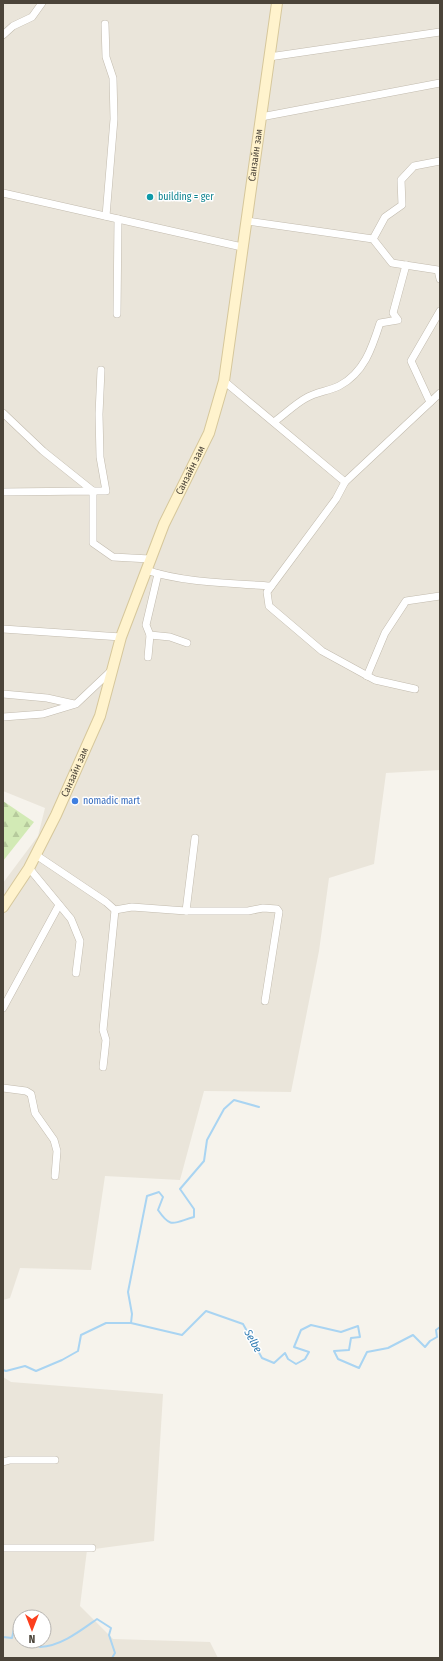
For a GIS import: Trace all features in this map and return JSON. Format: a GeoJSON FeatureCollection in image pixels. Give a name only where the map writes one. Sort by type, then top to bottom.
{"type":"FeatureCollection","features":[{"type":"Feature","properties":{"kind":"main road","name":"Санзайн зам"},"geometry":{"type":"LineString","coordinates":[[3,907],[36,855],[56,815],[100,716],[121,637],[150,559],[164,524],[209,434],[224,381],[277,3]]}},
{"type":"Feature","properties":{"kind":"street"},"geometry":{"type":"LineString","coordinates":[[3,35],[13,26],[32,17],[42,3]]}},
{"type":"Feature","properties":{"kind":"street"},"geometry":{"type":"LineString","coordinates":[[105,24],[106,57],[113,78],[114,112],[106,216]]}},
{"type":"Feature","properties":{"kind":"street"},"geometry":{"type":"LineString","coordinates":[[269,57],[440,32]]}},
{"type":"Feature","properties":{"kind":"street"},"geometry":{"type":"LineString","coordinates":[[261,117],[440,83]]}},
{"type":"Feature","properties":{"kind":"street"},"geometry":{"type":"LineString","coordinates":[[373,239],[385,218],[402,205],[401,180],[414,166],[440,161]]}},
{"type":"Feature","properties":{"kind":"street"},"geometry":{"type":"LineString","coordinates":[[3,194],[242,247]]}},
{"type":"Feature","properties":{"kind":"street"},"geometry":{"type":"LineString","coordinates":[[117,314],[118,219]]}},
{"type":"Feature","properties":{"kind":"street"},"geometry":{"type":"LineString","coordinates":[[246,221],[373,239],[392,263],[438,270],[440,279]]}},
{"type":"Feature","properties":{"kind":"street"},"geometry":{"type":"LineString","coordinates":[[274,422],[307,397],[339,386],[361,368],[373,346],[380,323],[398,320],[394,313],[406,265]]}},
{"type":"Feature","properties":{"kind":"street"},"geometry":{"type":"LineString","coordinates":[[430,402],[411,361],[440,312]]}},
{"type":"Feature","properties":{"kind":"street"},"geometry":{"type":"LineString","coordinates":[[3,492],[106,491],[100,457],[99,414],[101,370]]}},
{"type":"Feature","properties":{"kind":"street"},"geometry":{"type":"LineString","coordinates":[[224,381],[345,482]]}},
{"type":"Feature","properties":{"kind":"street"},"geometry":{"type":"LineString","coordinates":[[415,689],[375,680],[322,651],[269,606],[267,592],[336,499],[345,482],[440,393]]}},
{"type":"Feature","properties":{"kind":"street"},"geometry":{"type":"LineString","coordinates":[[3,413],[43,451],[93,491]]}},
{"type":"Feature","properties":{"kind":"street"},"geometry":{"type":"LineString","coordinates":[[93,491],[93,543],[113,557],[150,559]]}},
{"type":"Feature","properties":{"kind":"street"},"geometry":{"type":"LineString","coordinates":[[146,570],[158,574],[212,582],[271,586]]}},
{"type":"Feature","properties":{"kind":"street"},"geometry":{"type":"LineString","coordinates":[[148,656],[150,635],[146,624],[158,574]]}},
{"type":"Feature","properties":{"kind":"street"},"geometry":{"type":"LineString","coordinates":[[367,676],[385,633],[406,601],[440,596]]}},
{"type":"Feature","properties":{"kind":"street"},"geometry":{"type":"LineString","coordinates":[[3,629],[121,637]]}},
{"type":"Feature","properties":{"kind":"street"},"geometry":{"type":"LineString","coordinates":[[150,635],[170,638],[187,643]]}},
{"type":"Feature","properties":{"kind":"street"},"geometry":{"type":"LineString","coordinates":[[3,717],[43,714],[76,704],[112,670]]}},
{"type":"Feature","properties":{"kind":"street"},"geometry":{"type":"LineString","coordinates":[[3,694],[47,698],[76,704]]}},
{"type":"Feature","properties":{"kind":"street"},"geometry":{"type":"LineString","coordinates":[[186,911],[195,838]]}},
{"type":"Feature","properties":{"kind":"street"},"geometry":{"type":"LineString","coordinates":[[36,855],[106,902],[115,910]]}},
{"type":"Feature","properties":{"kind":"street"},"geometry":{"type":"LineString","coordinates":[[29,868],[70,919],[80,941],[76,973]]}},
{"type":"Feature","properties":{"kind":"street"},"geometry":{"type":"LineString","coordinates":[[3,1008],[59,905]]}},
{"type":"Feature","properties":{"kind":"street"},"geometry":{"type":"LineString","coordinates":[[115,910],[132,907],[186,911],[248,911],[263,908],[277,909],[279,912],[265,1001]]}},
{"type":"Feature","properties":{"kind":"street"},"geometry":{"type":"LineString","coordinates":[[103,1067],[106,1040],[103,1030],[115,910]]}},
{"type":"Feature","properties":{"kind":"street"},"geometry":{"type":"LineString","coordinates":[[3,1088],[26,1091],[31,1094],[35,1113],[54,1140],[57,1151],[55,1176]]}},
{"type":"Feature","properties":{"kind":"street"},"geometry":{"type":"LineString","coordinates":[[3,1462],[10,1460],[55,1460]]}},
{"type":"Feature","properties":{"kind":"street"},"geometry":{"type":"LineString","coordinates":[[3,1548],[92,1548]]}},
{"type":"Feature","properties":{"kind":"shaded area"},"geometry":{"type":"Polygon","coordinates":[[[3,3],[440,3],[440,770],[386,773],[374,864],[329,878],[319,951],[291,1092],[204,1091],[180,1180],[105,1176],[91,1270],[20,1268],[10,1298],[3,1300],[3,883],[38,836],[45,808],[3,791],[3,3]]]}},
{"type":"Feature","properties":{"kind":"shaded area"},"geometry":{"type":"Polygon","coordinates":[[[3,1377],[11,1382],[163,1394],[154,1541],[87,1550],[80,1606],[113,1639],[210,1642],[218,1658],[3,1658],[3,1377]]]}},
{"type":"Feature","properties":{"kind":"green space"},"geometry":{"type":"Polygon","coordinates":[[[3,801],[34,822],[3,861],[3,801]]]}},
{"type":"Feature","properties":{"kind":"waterway"},"geometry":{"type":"LineString","coordinates":[[131,1323],[132,1314],[128,1292],[147,1196],[159,1192],[163,1197],[158,1210],[162,1216],[170,1222],[173,1223],[194,1217],[194,1209],[180,1189],[204,1161],[207,1140],[224,1109],[234,1100],[259,1107]]}},
{"type":"Feature","properties":{"kind":"waterway","name":"Selbe"},"geometry":{"type":"LineString","coordinates":[[3,1370],[6,1371],[25,1366],[36,1371],[62,1360],[78,1351],[81,1335],[106,1323],[131,1323],[182,1335],[206,1311],[243,1324],[262,1358],[274,1363],[285,1353],[288,1359],[296,1364],[305,1359],[309,1352],[294,1347],[301,1330],[311,1325],[341,1332],[358,1326],[360,1337],[351,1338],[349,1350],[334,1351],[338,1359],[359,1368],[367,1352],[388,1348],[413,1335],[425,1347],[430,1341],[437,1337],[436,1330],[440,1327]]}},
{"type":"Feature","properties":{"kind":"waterway"},"geometry":{"type":"LineString","coordinates":[[52,1645],[70,1637],[97,1619],[111,1628],[109,1635],[115,1653],[112,1658]]}},
{"type":"Feature","properties":{"kind":"waterway"},"geometry":{"type":"LineString","coordinates":[[3,1637],[12,1638]]}},
{"type":"Feature","properties":{"kind":"place","name":"building = ger"},"geometry":{"type":"Point","coordinates":[150,197]}},
{"type":"Feature","properties":{"kind":"place","name":"nomadic mart"},"geometry":{"type":"Point","coordinates":[75,801]}}]}
